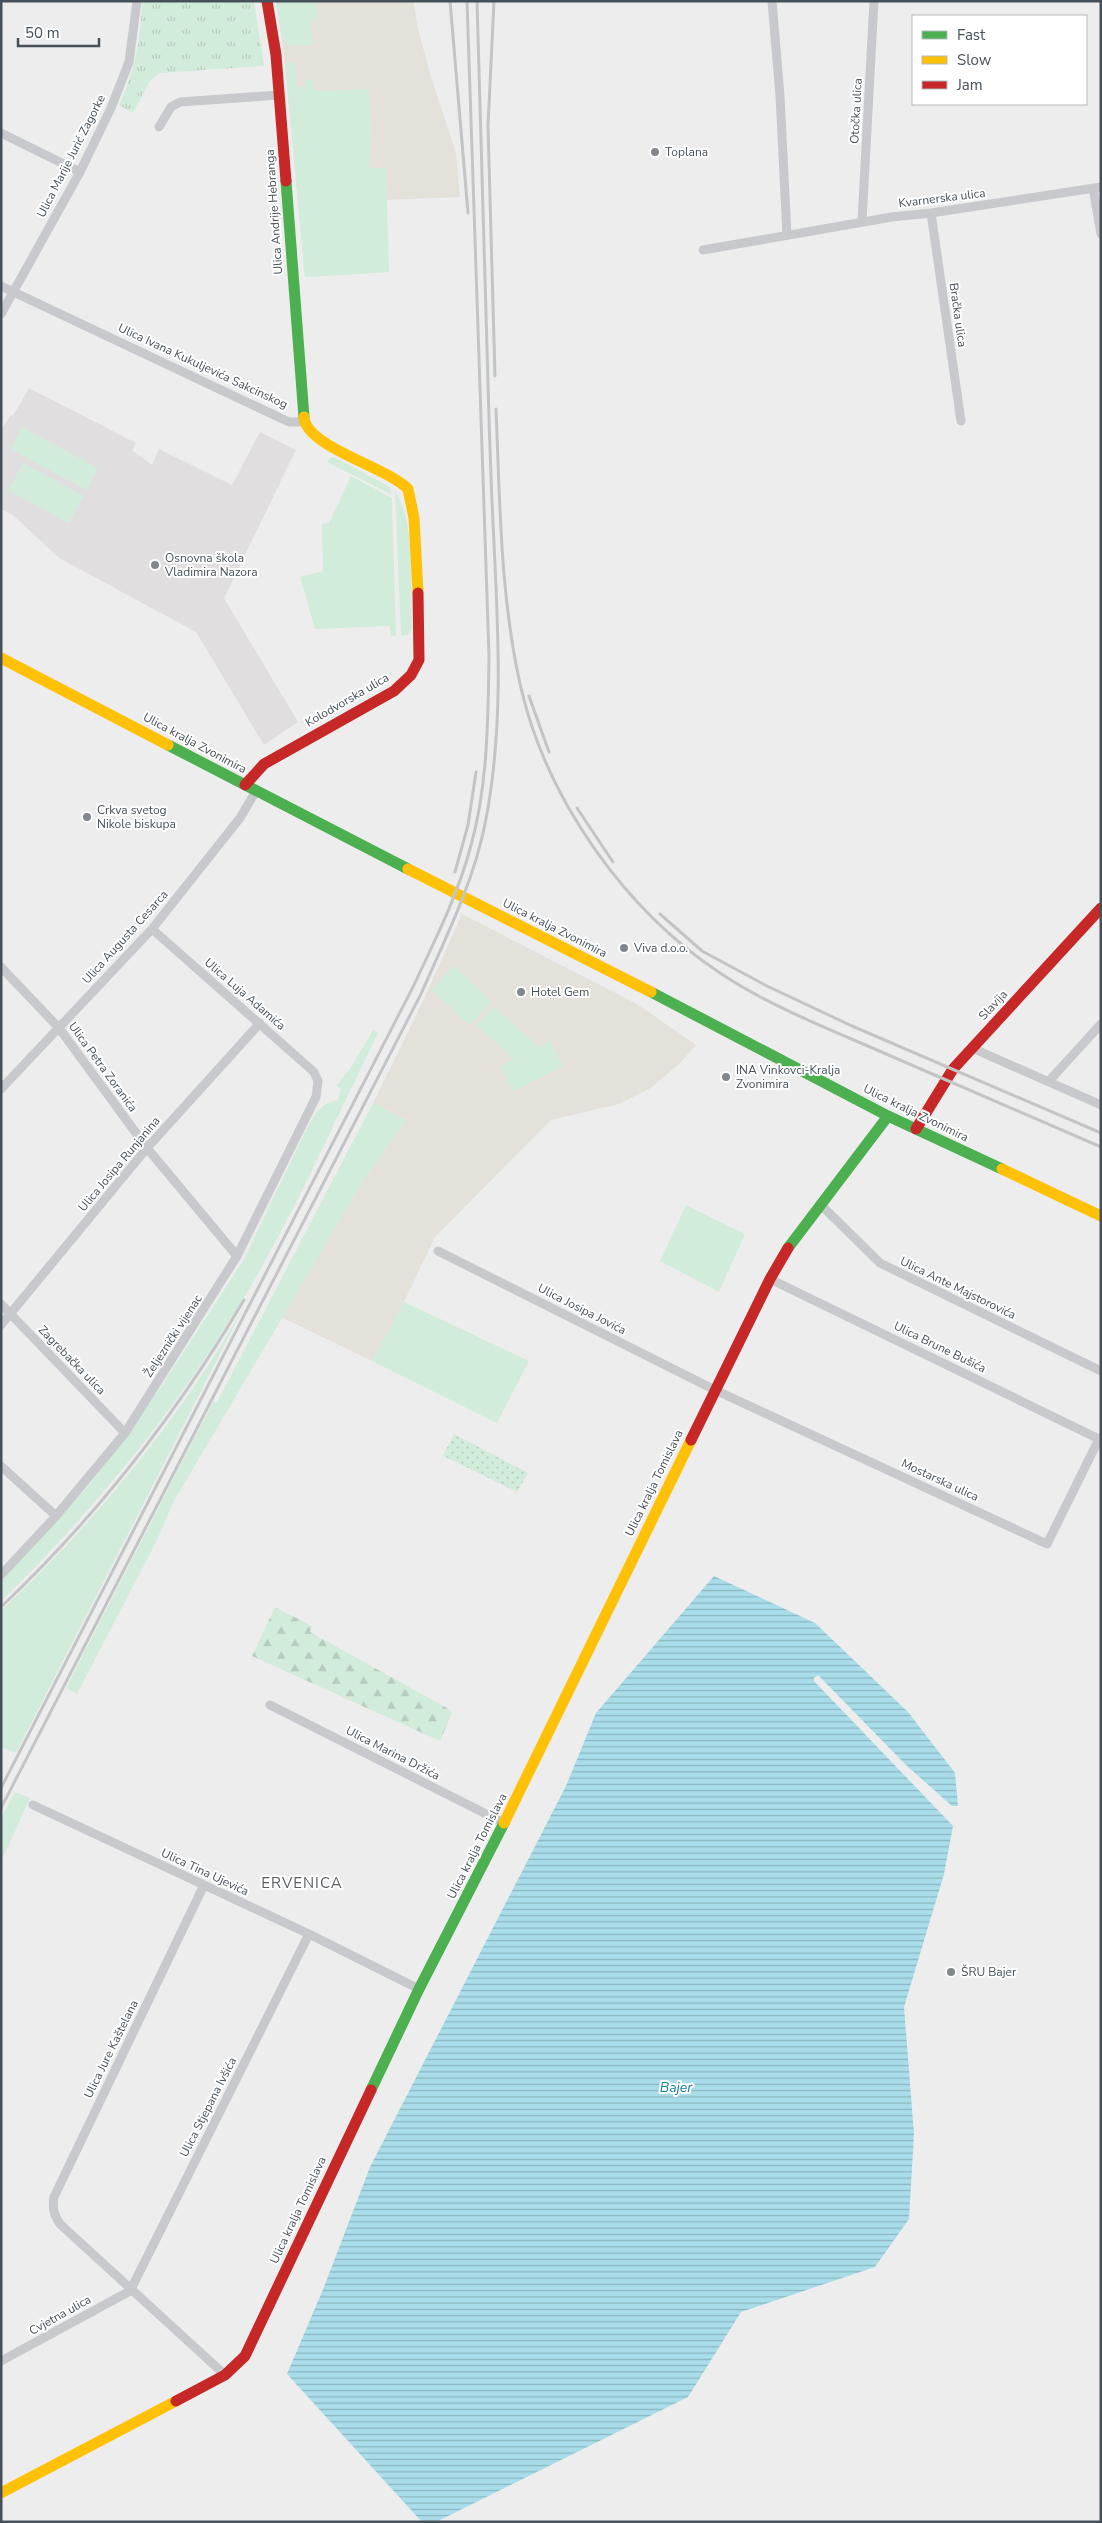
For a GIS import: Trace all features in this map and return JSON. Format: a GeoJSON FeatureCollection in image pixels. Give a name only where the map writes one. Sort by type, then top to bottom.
{"type":"FeatureCollection","features":[{"type":"Feature","properties":{"kind":"main road","name":"Ulica Andrije Hebranga"},"geometry":{"type":"LineString","coordinates":[[267,1],[276,55],[304,422]]}},
{"type":"Feature","properties":{"kind":"main road","name":"Kolodvorska ulica"},"geometry":{"type":"LineString","coordinates":[[250,788],[264,764],[394,691],[416,668],[419,649],[415,519],[408,488],[315,436],[304,422]]}},
{"type":"Feature","properties":{"kind":"main road","name":"Ulica kralja Zvonimira"},"geometry":{"type":"LineString","coordinates":[[1,658],[250,788],[784,1060],[888,1116],[1101,1216]]}},
{"type":"Feature","properties":{"kind":"main road","name":"Slavija"},"geometry":{"type":"LineString","coordinates":[[916,1129],[949,1074],[1101,908]]}},
{"type":"Feature","properties":{"kind":"main road","name":"Ulica kralja Tomislava"},"geometry":{"type":"LineString","coordinates":[[1,2493],[226,2375],[245,2356],[419,1989],[504,1823],[770,1279],[789,1246],[888,1116]]}},
{"type":"Feature","properties":{"kind":"street","name":"Ulica Marije Jurić Zagorke"},"geometry":{"type":"LineString","coordinates":[[1,314],[80,172],[124,79],[133,44],[137,1]]}},
{"type":"Feature","properties":{"kind":"street"},"geometry":{"type":"LineString","coordinates":[[772,1],[780,96],[787,235]]}},
{"type":"Feature","properties":{"kind":"street","name":"Otočka ulica"},"geometry":{"type":"LineString","coordinates":[[862,222],[874,1]]}},
{"type":"Feature","properties":{"kind":"street"},"geometry":{"type":"LineString","coordinates":[[159,127],[171,108],[180,102],[279,96]]}},
{"type":"Feature","properties":{"kind":"street"},"geometry":{"type":"LineString","coordinates":[[1,133],[80,172]]}},
{"type":"Feature","properties":{"kind":"street"},"geometry":{"type":"LineString","coordinates":[[1097,188],[1101,234]]}},
{"type":"Feature","properties":{"kind":"street","name":"Kvarnerska ulica"},"geometry":{"type":"LineString","coordinates":[[703,250],[862,222],[1097,188]]}},
{"type":"Feature","properties":{"kind":"street","name":"Bračka ulica"},"geometry":{"type":"LineString","coordinates":[[931,213],[961,421]]}},
{"type":"Feature","properties":{"kind":"street","name":"Ulica Ivana Kukuljevića Sakcinskog"},"geometry":{"type":"LineString","coordinates":[[1,286],[289,422],[304,422]]}},
{"type":"Feature","properties":{"kind":"street","name":"Ulica Augusta Cesarca"},"geometry":{"type":"LineString","coordinates":[[1,1089],[152,929],[240,818],[250,788]]}},
{"type":"Feature","properties":{"kind":"street","name":"Ulica Luja Adamića"},"geometry":{"type":"LineString","coordinates":[[152,929],[314,1072],[318,1081]]}},
{"type":"Feature","properties":{"kind":"street","name":"Ulica Petra Zoranića"},"geometry":{"type":"LineString","coordinates":[[1,967],[59,1028],[147,1148],[237,1256]]}},
{"type":"Feature","properties":{"kind":"street","name":"Ulica Josipa Runjanina"},"geometry":{"type":"LineString","coordinates":[[1,1325],[147,1148],[260,1023]]}},
{"type":"Feature","properties":{"kind":"street"},"geometry":{"type":"LineString","coordinates":[[1049,1081],[1101,1024]]}},
{"type":"Feature","properties":{"kind":"street"},"geometry":{"type":"LineString","coordinates":[[972,1048],[1101,1105]]}},
{"type":"Feature","properties":{"kind":"street","name":"Željeznički vijenac"},"geometry":{"type":"LineString","coordinates":[[1,1575],[56,1516],[125,1432],[237,1256],[311,1110],[318,1081]]}},
{"type":"Feature","properties":{"kind":"street","name":"Ulica Ante Majstorovića"},"geometry":{"type":"LineString","coordinates":[[820,1204],[880,1263],[1101,1371]]}},
{"type":"Feature","properties":{"kind":"street","name":"Ulica Josipa Jovića"},"geometry":{"type":"LineString","coordinates":[[438,1250],[715,1390]]}},
{"type":"Feature","properties":{"kind":"street","name":"Ulica Brune Bušića"},"geometry":{"type":"LineString","coordinates":[[770,1279],[1099,1439]]}},
{"type":"Feature","properties":{"kind":"street","name":"Zagrebačka ulica"},"geometry":{"type":"LineString","coordinates":[[1,1304],[125,1432]]}},
{"type":"Feature","properties":{"kind":"street","name":"Mostarska ulica"},"geometry":{"type":"LineString","coordinates":[[715,1390],[1047,1544],[1099,1439]]}},
{"type":"Feature","properties":{"kind":"street"},"geometry":{"type":"LineString","coordinates":[[1,1466],[56,1516]]}},
{"type":"Feature","properties":{"kind":"street","name":"Ulica Marina Držića"},"geometry":{"type":"LineString","coordinates":[[270,1705],[504,1823]]}},
{"type":"Feature","properties":{"kind":"street","name":"Ulica Tina Ujevića"},"geometry":{"type":"LineString","coordinates":[[33,1805],[309,1934],[419,1989]]}},
{"type":"Feature","properties":{"kind":"street","name":"Ulica Jure Kaštelana"},"geometry":{"type":"LineString","coordinates":[[130,2291],[60,2224],[54,2215],[54,2197],[204,1885]]}},
{"type":"Feature","properties":{"kind":"street","name":"Ulica Stjepana Ivšića"},"geometry":{"type":"LineString","coordinates":[[130,2291],[309,1934]]}},
{"type":"Feature","properties":{"kind":"street"},"geometry":{"type":"LineString","coordinates":[[130,2291],[226,2375]]}},
{"type":"Feature","properties":{"kind":"street","name":"Cvjetna ulica"},"geometry":{"type":"LineString","coordinates":[[1,2361],[130,2291]]}},
{"type":"Feature","properties":{"kind":"shaded area"},"geometry":{"type":"Polygon","coordinates":[[[276,1],[414,1],[417,25],[431,77],[456,153],[460,197],[386,200],[389,272],[305,277],[284,54],[276,1]]]}},
{"type":"Feature","properties":{"kind":"shaded area","name":"Osnovna škola Vladimira Nazora"},"geometry":{"type":"Polygon","coordinates":[[[29,388],[136,443],[132,450],[152,465],[159,449],[232,485],[260,432],[296,450],[224,598],[298,722],[264,745],[196,632],[59,558],[13,515],[1,509],[1,430],[11,415],[13,416],[29,388]]]}},
{"type":"Feature","properties":{"kind":"shaded area"},"geometry":{"type":"Polygon","coordinates":[[[462,914],[637,1004],[696,1045],[681,1062],[651,1088],[619,1104],[551,1120],[435,1237],[404,1302],[372,1361],[281,1317],[363,1181],[406,1120],[373,1103],[424,999],[462,914]]]}},
{"type":"Feature","properties":{"kind":"green space"},"geometry":{"type":"Polygon","coordinates":[[[142,1],[254,1],[264,66],[160,73],[150,81],[133,113],[119,105],[129,80],[136,54],[142,1]]]}},
{"type":"Feature","properties":{"kind":"green space"},"geometry":{"type":"Polygon","coordinates":[[[276,1],[317,1],[318,20],[311,20],[312,45],[290,45],[282,39],[276,1]]]}},
{"type":"Feature","properties":{"kind":"green space"},"geometry":{"type":"Polygon","coordinates":[[[285,63],[295,63],[296,87],[305,87],[305,80],[313,80],[314,91],[369,89],[371,129],[369,168],[386,168],[389,272],[305,277],[285,63]]]}},
{"type":"Feature","properties":{"kind":"green space"},"geometry":{"type":"Polygon","coordinates":[[[22,427],[98,468],[87,490],[11,449],[22,427]]]}},
{"type":"Feature","properties":{"kind":"green space"},"geometry":{"type":"Polygon","coordinates":[[[334,457],[390,487],[392,495],[327,462],[330,458],[334,457]]]}},
{"type":"Feature","properties":{"kind":"green space"},"geometry":{"type":"Polygon","coordinates":[[[23,463],[83,496],[69,523],[8,490],[23,463]]]}},
{"type":"Feature","properties":{"kind":"green space"},"geometry":{"type":"Polygon","coordinates":[[[351,476],[392,498],[396,636],[391,636],[390,626],[315,629],[300,577],[323,571],[322,524],[329,523],[351,476]]]}},
{"type":"Feature","properties":{"kind":"green space"},"geometry":{"type":"Polygon","coordinates":[[[395,492],[402,504],[406,519],[411,557],[412,629],[408,635],[401,636],[395,492]]]}},
{"type":"Feature","properties":{"kind":"green space"},"geometry":{"type":"Polygon","coordinates":[[[453,966],[492,1001],[470,1025],[432,990],[453,966]]]}},
{"type":"Feature","properties":{"kind":"green space"},"geometry":{"type":"Polygon","coordinates":[[[494,1007],[539,1047],[550,1041],[563,1066],[513,1092],[500,1067],[514,1059],[477,1025],[494,1007]]]}},
{"type":"Feature","properties":{"kind":"green space"},"geometry":{"type":"Polygon","coordinates":[[[373,1030],[378,1033],[272,1249],[200,1366],[139,1449],[106,1488],[37,1565],[1,1601],[1,1582],[90,1484],[162,1385],[243,1261],[308,1126],[323,1106],[338,1100],[341,1089],[336,1086],[350,1069],[373,1030]]]}},
{"type":"Feature","properties":{"kind":"green space"},"geometry":{"type":"Polygon","coordinates":[[[373,1103],[406,1120],[363,1181],[174,1501],[155,1544],[77,1694],[66,1688],[213,1402],[217,1402],[373,1103]]]}},
{"type":"Feature","properties":{"kind":"green space"},"geometry":{"type":"Polygon","coordinates":[[[686,1205],[745,1234],[719,1292],[660,1261],[686,1205]]]}},
{"type":"Feature","properties":{"kind":"green space"},"geometry":{"type":"Polygon","coordinates":[[[247,1301],[16,1753],[4,1748],[1,1750],[1,1611],[71,1541],[136,1465],[195,1385],[247,1301]]]}},
{"type":"Feature","properties":{"kind":"green space"},"geometry":{"type":"Polygon","coordinates":[[[404,1302],[529,1361],[497,1423],[372,1361],[404,1302]]]}},
{"type":"Feature","properties":{"kind":"green space"},"geometry":{"type":"Polygon","coordinates":[[[454,1434],[528,1473],[517,1492],[443,1456],[454,1434]]]}},
{"type":"Feature","properties":{"kind":"green space"},"geometry":{"type":"Polygon","coordinates":[[[275,1607],[312,1626],[310,1632],[447,1708],[452,1713],[440,1741],[252,1656],[275,1607]]]}},
{"type":"Feature","properties":{"kind":"green space"},"geometry":{"type":"Polygon","coordinates":[[[15,1792],[30,1798],[1,1862],[1,1818],[15,1792]]]}},
{"type":"Feature","properties":{"kind":"water","name":"Bajer"},"geometry":{"type":"Polygon","coordinates":[[[714,1576],[815,1623],[908,1712],[955,1773],[958,1806],[952,1806],[906,1765],[818,1675],[814,1678],[814,1681],[953,1826],[944,1874],[904,2007],[914,2134],[909,2219],[875,2267],[741,2312],[688,2397],[436,2522],[422,2522],[287,2374],[324,2287],[370,2167],[566,1786],[596,1713],[714,1576]]]}},
{"type":"Feature","properties":{"kind":"railway"},"geometry":{"type":"LineString","coordinates":[[450,1],[468,213]]}},
{"type":"Feature","properties":{"kind":"railway"},"geometry":{"type":"LineString","coordinates":[[1,1788],[413,987],[452,902],[465,867],[476,826],[486,753],[489,656],[467,1]]}},
{"type":"Feature","properties":{"kind":"railway"},"geometry":{"type":"LineString","coordinates":[[1,1808],[421,994],[458,911],[480,846],[492,781],[496,738],[498,651],[477,1]]}},
{"type":"Feature","properties":{"kind":"railway"},"geometry":{"type":"LineString","coordinates":[[494,1],[488,126],[495,376]]}},
{"type":"Feature","properties":{"kind":"railway"},"geometry":{"type":"LineString","coordinates":[[496,409],[505,584],[514,654],[521,688],[533,730],[550,771],[570,811],[622,885],[652,918],[685,947],[738,985],[817,1024],[1101,1147]]}},
{"type":"Feature","properties":{"kind":"railway"},"geometry":{"type":"LineString","coordinates":[[529,696],[549,752]]}},
{"type":"Feature","properties":{"kind":"railway"},"geometry":{"type":"LineString","coordinates":[[455,872],[468,825],[476,772]]}},
{"type":"Feature","properties":{"kind":"railway"},"geometry":{"type":"LineString","coordinates":[[577,808],[613,862]]}},
{"type":"Feature","properties":{"kind":"railway"},"geometry":{"type":"LineString","coordinates":[[660,914],[702,951],[767,986],[852,1026],[1101,1133]]}},
{"type":"Feature","properties":{"kind":"railway"},"geometry":{"type":"LineString","coordinates":[[1,1607],[70,1537],[133,1462],[191,1383],[244,1300]]}},
{"type":"Feature","properties":{"kind":"traffic: fast"},"geometry":{"type":"LineString","coordinates":[[286,181],[304,417]]}},
{"type":"Feature","properties":{"kind":"traffic: fast"},"geometry":{"type":"LineString","coordinates":[[168,745],[408,869]]}},
{"type":"Feature","properties":{"kind":"traffic: fast"},"geometry":{"type":"LineString","coordinates":[[651,992],[888,1116],[1002,1169]]}},
{"type":"Feature","properties":{"kind":"traffic: fast"},"geometry":{"type":"LineString","coordinates":[[788,1248],[888,1116]]}},
{"type":"Feature","properties":{"kind":"traffic: fast"},"geometry":{"type":"LineString","coordinates":[[371,2090],[419,1989],[504,1823]]}},
{"type":"Feature","properties":{"kind":"traffic: slow"},"geometry":{"type":"LineString","coordinates":[[304,417],[308,428],[318,438],[398,481],[408,489],[414,518],[418,593]]}},
{"type":"Feature","properties":{"kind":"traffic: slow"},"geometry":{"type":"LineString","coordinates":[[1,658],[168,745]]}},
{"type":"Feature","properties":{"kind":"traffic: slow"},"geometry":{"type":"LineString","coordinates":[[408,869],[651,992]]}},
{"type":"Feature","properties":{"kind":"traffic: slow"},"geometry":{"type":"LineString","coordinates":[[1002,1169],[1101,1216]]}},
{"type":"Feature","properties":{"kind":"traffic: slow"},"geometry":{"type":"LineString","coordinates":[[504,1823],[691,1440]]}},
{"type":"Feature","properties":{"kind":"traffic: slow"},"geometry":{"type":"LineString","coordinates":[[1,2493],[176,2401]]}},
{"type":"Feature","properties":{"kind":"traffic: jam"},"geometry":{"type":"LineString","coordinates":[[267,1],[276,55],[286,181]]}},
{"type":"Feature","properties":{"kind":"traffic: jam"},"geometry":{"type":"LineString","coordinates":[[245,785],[264,764],[394,691],[411,675],[419,660],[418,593]]}},
{"type":"Feature","properties":{"kind":"traffic: jam"},"geometry":{"type":"LineString","coordinates":[[916,1129],[953,1069],[1101,908]]}},
{"type":"Feature","properties":{"kind":"traffic: jam"},"geometry":{"type":"LineString","coordinates":[[691,1440],[770,1279],[788,1248]]}},
{"type":"Feature","properties":{"kind":"traffic: jam"},"geometry":{"type":"LineString","coordinates":[[176,2401],[225,2375],[245,2356],[371,2090]]}},
{"type":"Feature","properties":{"kind":"place","name":"Toplana"},"geometry":{"type":"Point","coordinates":[655,152]}},
{"type":"Feature","properties":{"kind":"place","name":"Osnovna škola Vladimira Nazora"},"geometry":{"type":"Point","coordinates":[155,565]}},
{"type":"Feature","properties":{"kind":"place","name":"Crkva svetog Nikole biskupa"},"geometry":{"type":"Point","coordinates":[87,817]}},
{"type":"Feature","properties":{"kind":"place","name":"Viva d.o.o."},"geometry":{"type":"Point","coordinates":[624,948]}},
{"type":"Feature","properties":{"kind":"place","name":"Hotel Gem"},"geometry":{"type":"Point","coordinates":[521,992]}},
{"type":"Feature","properties":{"kind":"place","name":"INA Vinkovci-Kralja Zvonimira"},"geometry":{"type":"Point","coordinates":[726,1077]}},
{"type":"Feature","properties":{"kind":"place","name":"ŠRU Bajer"},"geometry":{"type":"Point","coordinates":[951,1972]}},
{"type":"Feature","properties":{"kind":"district","name":"ERVENICA"},"geometry":{"type":"Point","coordinates":[302,1883]}}]}
